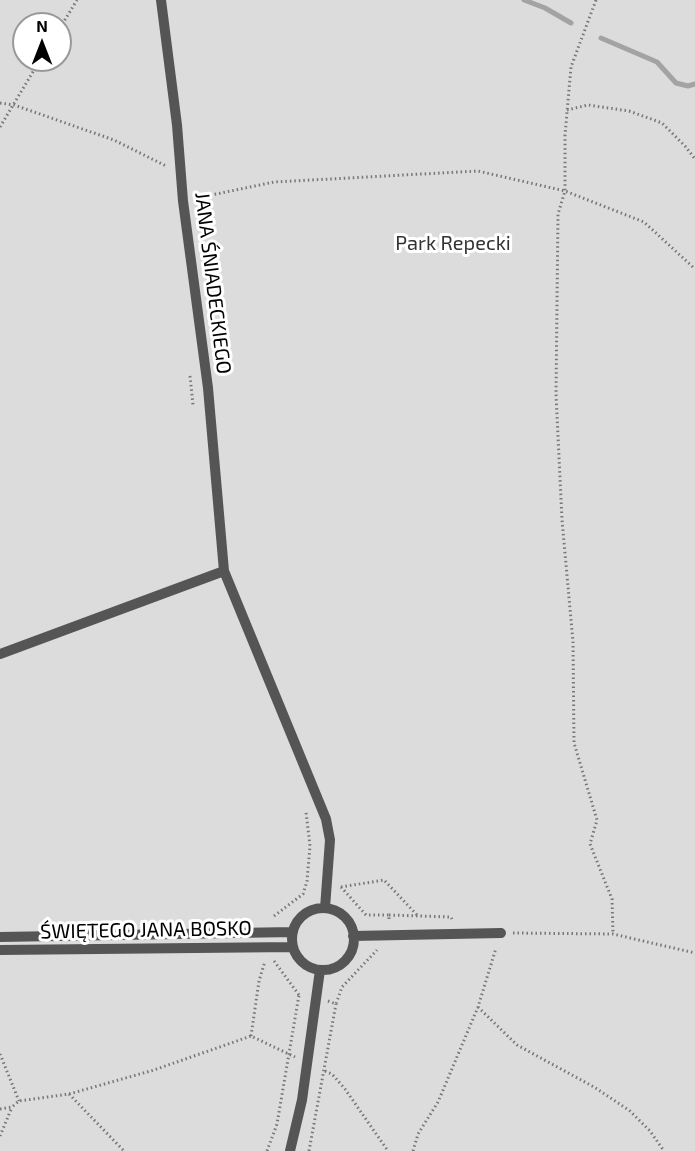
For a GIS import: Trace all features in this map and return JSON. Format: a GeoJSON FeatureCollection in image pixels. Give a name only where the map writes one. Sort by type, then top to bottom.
{"type":"FeatureCollection","features":[{"type":"Feature","properties":{"kind":"lane","name":"JANA ŚNIADECKIEGO"},"geometry":{"type":"LineString","coordinates":[[161,0],[177,125],[183,201],[207,388],[224,571],[326,819],[330,840],[325,908]]}},
{"type":"Feature","properties":{"kind":"lane"},"geometry":{"type":"LineString","coordinates":[[0,654],[224,571]]}},
{"type":"Feature","properties":{"kind":"lane"},"geometry":{"type":"LineString","coordinates":[[325,908],[333,910],[347,920],[353,936],[353,945],[345,960],[338,966],[320,970],[303,963],[293,947],[293,932],[296,924],[308,912],[325,908]]}},
{"type":"Feature","properties":{"kind":"lane","name":"ŚWIĘTEGO JANA BOSKO"},"geometry":{"type":"LineString","coordinates":[[0,937],[293,932]]}},
{"type":"Feature","properties":{"kind":"lane"},"geometry":{"type":"LineString","coordinates":[[353,936],[501,933]]}},
{"type":"Feature","properties":{"kind":"lane","name":"ŚWIĘTEGO JANA BOSKO"},"geometry":{"type":"LineString","coordinates":[[0,950],[293,947]]}},
{"type":"Feature","properties":{"kind":"lane"},"geometry":{"type":"LineString","coordinates":[[291,1151],[302,1100],[320,970]]}},
{"type":"Feature","properties":{"kind":"path"},"geometry":{"type":"LineString","coordinates":[[596,0],[571,67],[567,110],[565,191],[558,214],[555,394],[562,520],[573,642],[574,742],[597,820],[590,844],[612,899],[613,934]]}},
{"type":"Feature","properties":{"kind":"path"},"geometry":{"type":"LineString","coordinates":[[0,127],[33,72]]}},
{"type":"Feature","properties":{"kind":"path"},"geometry":{"type":"LineString","coordinates":[[0,103],[14,105],[114,140],[167,166]]}},
{"type":"Feature","properties":{"kind":"path"},"geometry":{"type":"LineString","coordinates":[[567,110],[588,105],[629,111],[662,123],[695,159]]}},
{"type":"Feature","properties":{"kind":"path"},"geometry":{"type":"LineString","coordinates":[[183,201],[274,182],[478,171],[565,191],[644,222],[695,269]]}},
{"type":"Feature","properties":{"kind":"path"},"geometry":{"type":"LineString","coordinates":[[341,887],[384,880],[418,916]]}},
{"type":"Feature","properties":{"kind":"path"},"geometry":{"type":"LineString","coordinates":[[276,916],[303,894],[307,881]]}},
{"type":"Feature","properties":{"kind":"path"},"geometry":{"type":"LineString","coordinates":[[389,915],[451,917],[458,924],[458,933]]}},
{"type":"Feature","properties":{"kind":"path"},"geometry":{"type":"LineString","coordinates":[[413,1151],[418,1134],[438,1102],[478,1007],[501,933],[613,934],[695,953]]}},
{"type":"Feature","properties":{"kind":"path"},"geometry":{"type":"LineString","coordinates":[[251,1036],[259,981],[268,953],[299,995],[277,1124],[267,1151]]}},
{"type":"Feature","properties":{"kind":"path"},"geometry":{"type":"LineString","coordinates":[[309,1151],[336,1004]]}},
{"type":"Feature","properties":{"kind":"path"},"geometry":{"type":"LineString","coordinates":[[478,1007],[518,1045],[594,1086],[630,1111],[650,1131],[664,1151]]}},
{"type":"Feature","properties":{"kind":"path"},"geometry":{"type":"LineString","coordinates":[[0,1136],[12,1107],[19,1101],[69,1094],[154,1070],[251,1036],[299,1059]]}},
{"type":"Feature","properties":{"kind":"path"},"geometry":{"type":"LineString","coordinates":[[0,1054],[19,1101]]}},
{"type":"Feature","properties":{"kind":"path"},"geometry":{"type":"LineString","coordinates":[[315,1065],[332,1074],[345,1089],[388,1151]]}},
{"type":"Feature","properties":{"kind":"path"},"geometry":{"type":"LineString","coordinates":[[69,1094],[124,1151]]}},
{"type":"Feature","properties":{"kind":"path"},"geometry":{"type":"LineString","coordinates":[[0,1109],[12,1107]]}},
{"type":"Feature","properties":{"kind":"green space","name":"Park Repecki"},"geometry":{"type":"Polygon","coordinates":[[[0,0],[695,0],[695,1151],[0,1151],[0,0]]]}},
{"type":"Feature","properties":{"kind":"waterway"},"geometry":{"type":"LineString","coordinates":[[524,0],[545,8],[571,23]]}},
{"type":"Feature","properties":{"kind":"waterway"},"geometry":{"type":"LineString","coordinates":[[601,38],[657,62],[676,83],[688,86],[695,84]]}}]}
